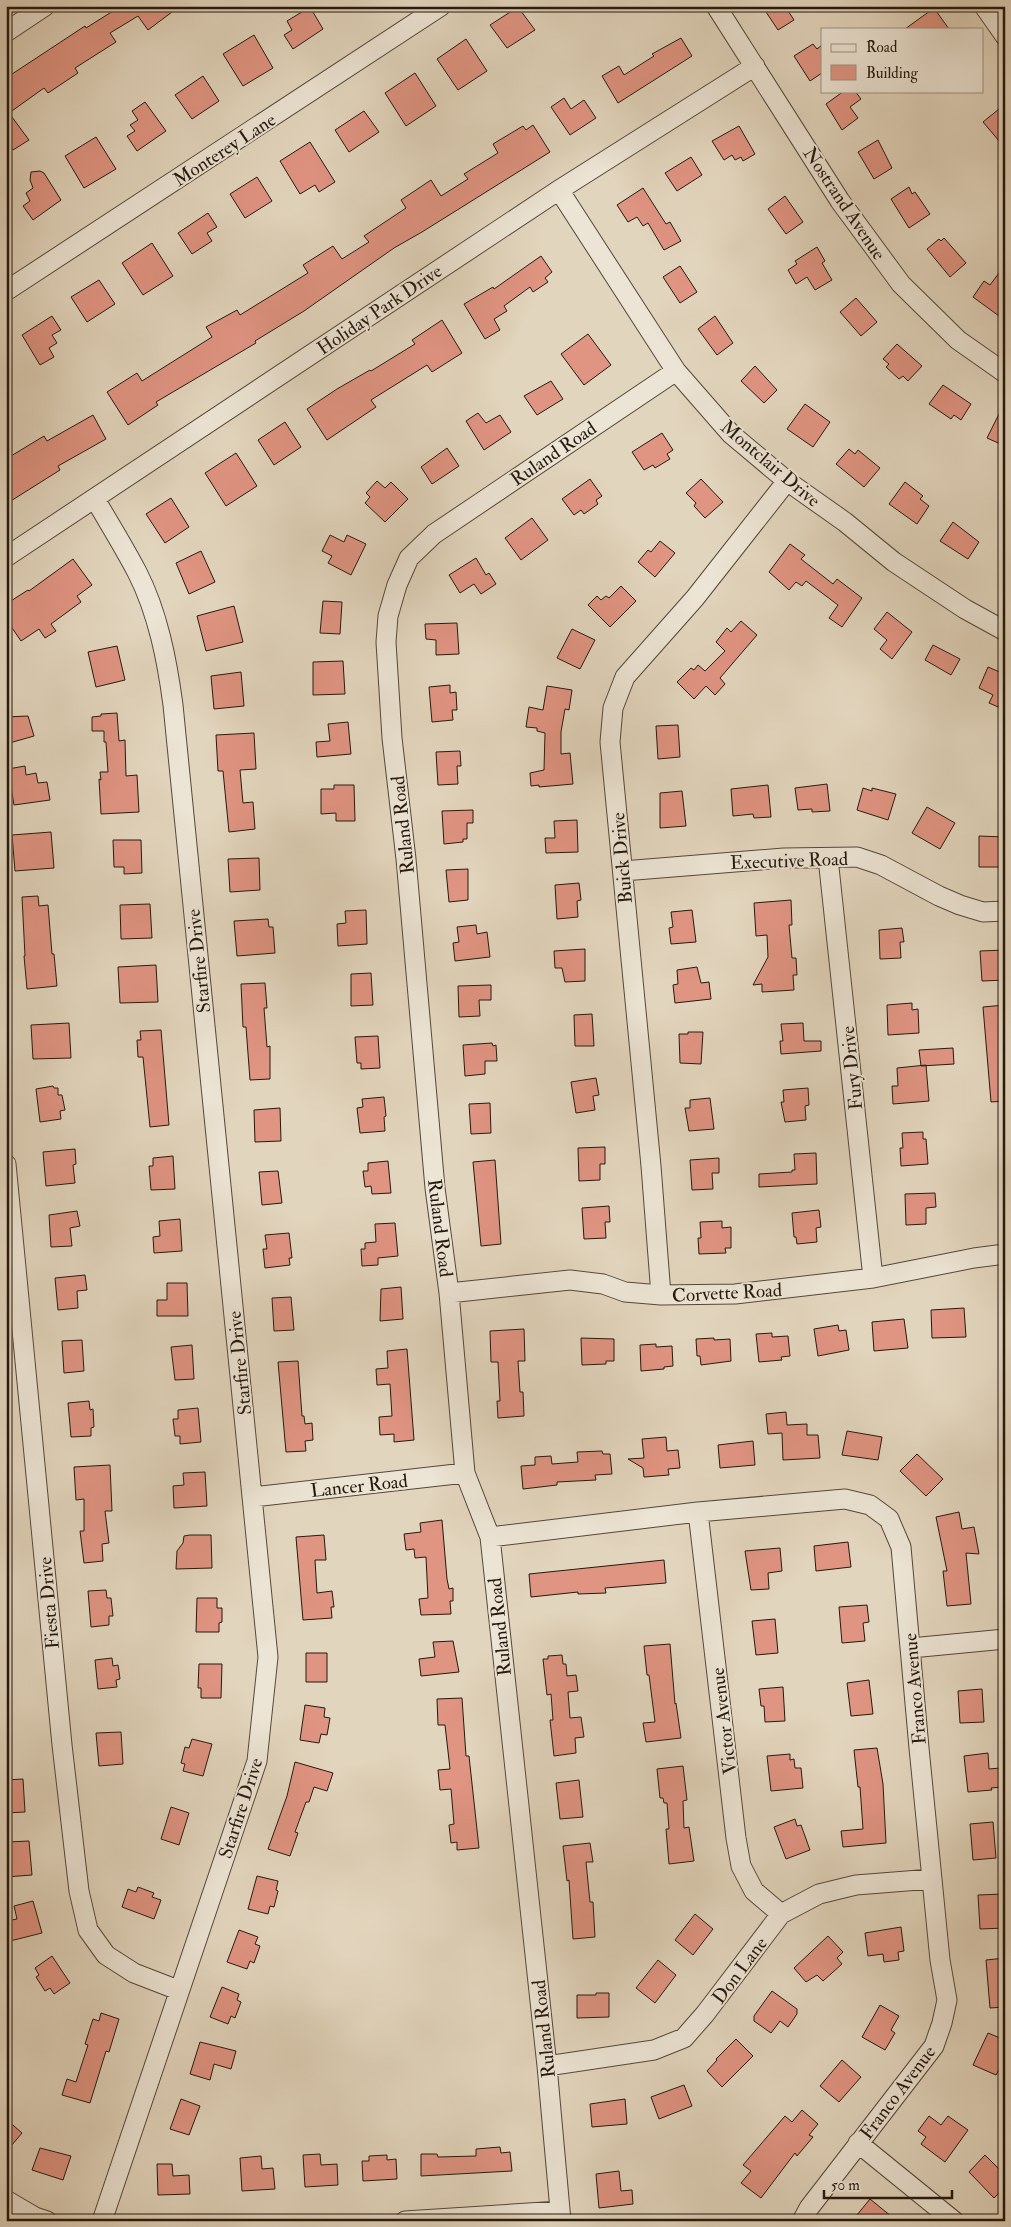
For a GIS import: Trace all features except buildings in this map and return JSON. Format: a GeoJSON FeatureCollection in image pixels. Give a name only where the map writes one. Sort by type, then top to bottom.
{"type":"FeatureCollection","features":[{"type":"Feature","properties":{"kind":"street"},"geometry":{"type":"LineString","coordinates":[[6,32],[45,6]]}},
{"type":"Feature","properties":{"kind":"street","name":"Monterey Lane"},"geometry":{"type":"LineString","coordinates":[[6,291],[441,6]]}},
{"type":"Feature","properties":{"kind":"street","name":"Nostrand Avenue"},"geometry":{"type":"LineString","coordinates":[[716,6],[840,201],[901,284],[958,340],[1005,373]]}},
{"type":"Feature","properties":{"kind":"street"},"geometry":{"type":"LineString","coordinates":[[984,6],[1005,36]]}},
{"type":"Feature","properties":{"kind":"street","name":"Holiday Park Drive"},"geometry":{"type":"LineString","coordinates":[[6,557],[559,190],[754,66]]}},
{"type":"Feature","properties":{"kind":"street","name":"Montclair Drive"},"geometry":{"type":"LineString","coordinates":[[559,190],[676,371],[732,434],[787,481],[845,522],[894,562],[965,610],[1005,631]]}},
{"type":"Feature","properties":{"kind":"street","name":"Ruland Road"},"geometry":{"type":"LineString","coordinates":[[561,2216],[547,2066],[490,1537],[465,1474],[449,1293],[435,1188],[406,859],[392,738],[386,642],[388,616],[397,585],[409,558],[434,534],[676,371]]}},
{"type":"Feature","properties":{"kind":"street","name":"Buick Drive"},"geometry":{"type":"LineString","coordinates":[[661,1295],[610,742],[613,708],[624,677],[695,598],[787,481]]}},
{"type":"Feature","properties":{"kind":"street","name":"Starfire Drive"},"geometry":{"type":"LineString","coordinates":[[95,499],[138,573],[154,615],[167,663],[173,705],[268,1657],[266,1692],[257,1761],[178,1990],[102,2221]]}},
{"type":"Feature","properties":{"kind":"street","name":"Executive Road"},"geometry":{"type":"LineString","coordinates":[[623,871],[784,858],[856,858],[881,865],[960,905],[983,912],[1005,910]]}},
{"type":"Feature","properties":{"kind":"street","name":"Fury Drive"},"geometry":{"type":"LineString","coordinates":[[828,858],[873,1278]]}},
{"type":"Feature","properties":{"kind":"street","name":"Fiesta Drive"},"geometry":{"type":"LineString","coordinates":[[6,1164],[62,1745],[78,1891],[88,1930],[106,1955],[134,1973],[178,1990]]}},
{"type":"Feature","properties":{"kind":"street","name":"Corvette Road"},"geometry":{"type":"LineString","coordinates":[[449,1293],[570,1280],[603,1284],[624,1292],[661,1295],[735,1294],[873,1278],[974,1258],[1005,1254]]}},
{"type":"Feature","properties":{"kind":"street","name":"Lancer Road"},"geometry":{"type":"LineString","coordinates":[[252,1497],[465,1474]]}},
{"type":"Feature","properties":{"kind":"street","name":"Franco Avenue"},"geometry":{"type":"LineString","coordinates":[[490,1537],[698,1512],[845,1499],[870,1505],[889,1519],[901,1547],[940,1960],[947,2000],[934,2046],[858,2143],[809,2208],[802,2221]]}},
{"type":"Feature","properties":{"kind":"street","name":"Victor Avenue"},"geometry":{"type":"LineString","coordinates":[[698,1512],[736,1838],[741,1866],[754,1891],[781,1914]]}},
{"type":"Feature","properties":{"kind":"street"},"geometry":{"type":"LineString","coordinates":[[911,1648],[1005,1639]]}},
{"type":"Feature","properties":{"kind":"street","name":"Don Lane"},"geometry":{"type":"LineString","coordinates":[[547,2066],[654,2050],[684,2038],[705,2014],[781,1914],[819,1894],[856,1885],[932,1880]]}},
{"type":"Feature","properties":{"kind":"street"},"geometry":{"type":"LineString","coordinates":[[858,2143],[954,2221]]}},
{"type":"Feature","properties":{"kind":"street"},"geometry":{"type":"LineString","coordinates":[[6,2200],[35,2217],[47,2221]]}},
{"type":"Feature","properties":{"kind":"street"},"geometry":{"type":"LineString","coordinates":[[405,2221],[561,2216]]}}]}
